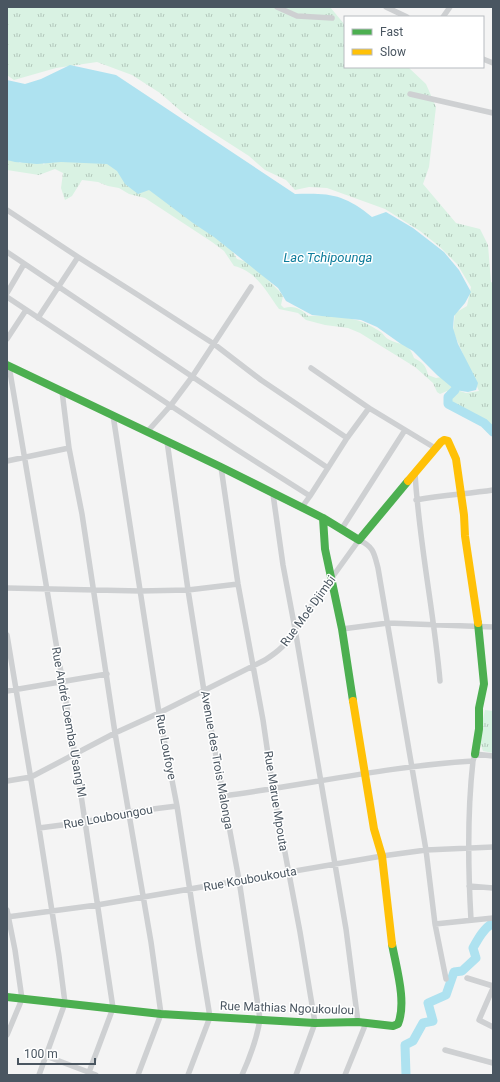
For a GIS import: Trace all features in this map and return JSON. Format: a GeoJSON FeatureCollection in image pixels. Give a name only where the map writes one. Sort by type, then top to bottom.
{"type":"FeatureCollection","features":[{"type":"Feature","properties":{"kind":"street"},"geometry":{"type":"LineString","coordinates":[[277,7],[297,16],[332,18]]}},
{"type":"Feature","properties":{"kind":"street"},"geometry":{"type":"LineString","coordinates":[[386,7],[405,16]]}},
{"type":"Feature","properties":{"kind":"street"},"geometry":{"type":"LineString","coordinates":[[444,16],[450,7]]}},
{"type":"Feature","properties":{"kind":"street"},"geometry":{"type":"LineString","coordinates":[[410,94],[493,113]]}},
{"type":"Feature","properties":{"kind":"street"},"geometry":{"type":"LineString","coordinates":[[7,210],[214,344],[261,380],[347,438]]}},
{"type":"Feature","properties":{"kind":"street"},"geometry":{"type":"LineString","coordinates":[[7,252],[328,468]]}},
{"type":"Feature","properties":{"kind":"street"},"geometry":{"type":"LineString","coordinates":[[38,318],[78,257]]}},
{"type":"Feature","properties":{"kind":"street"},"geometry":{"type":"LineString","coordinates":[[7,293],[24,264]]}},
{"type":"Feature","properties":{"kind":"street"},"geometry":{"type":"LineString","coordinates":[[147,432],[171,405],[192,377],[251,287]]}},
{"type":"Feature","properties":{"kind":"street"},"geometry":{"type":"LineString","coordinates":[[7,297],[310,496]]}},
{"type":"Feature","properties":{"kind":"street"},"geometry":{"type":"LineString","coordinates":[[7,339],[26,310]]}},
{"type":"Feature","properties":{"kind":"street"},"geometry":{"type":"LineString","coordinates":[[8,366],[113,415],[302,507],[367,544],[373,549],[378,568],[413,767],[426,850],[435,924],[446,978]]}},
{"type":"Feature","properties":{"kind":"street","name":"Rue André Loemba U'sang'M"},"geometry":{"type":"LineString","coordinates":[[8,366],[75,755],[114,1008]]}},
{"type":"Feature","properties":{"kind":"street"},"geometry":{"type":"LineString","coordinates":[[311,368],[369,408],[435,448]]}},
{"type":"Feature","properties":{"kind":"street"},"geometry":{"type":"LineString","coordinates":[[62,391],[69,448],[82,514],[115,733],[151,942],[160,1014],[138,1075]]}},
{"type":"Feature","properties":{"kind":"street"},"geometry":{"type":"LineString","coordinates":[[302,507],[347,438],[369,408]]}},
{"type":"Feature","properties":{"kind":"street","name":"Rue Loufoye"},"geometry":{"type":"LineString","coordinates":[[113,415],[159,713],[177,806],[210,1017]]}},
{"type":"Feature","properties":{"kind":"street"},"geometry":{"type":"LineString","coordinates":[[341,530],[404,430]]}},
{"type":"Feature","properties":{"kind":"street"},"geometry":{"type":"LineString","coordinates":[[359,540],[435,448],[444,440],[448,441],[456,459],[464,515],[465,536],[479,627],[484,684],[479,708],[479,729],[471,783],[470,847],[468,864],[471,920]]}},
{"type":"Feature","properties":{"kind":"street","name":"Avenue des Trois Malonga"},"geometry":{"type":"LineString","coordinates":[[167,441],[204,691],[238,880],[260,1019],[252,1053],[242,1075]]}},
{"type":"Feature","properties":{"kind":"street"},"geometry":{"type":"LineString","coordinates":[[7,461],[69,448]]}},
{"type":"Feature","properties":{"kind":"street","name":"Rue Marue Mpouta"},"geometry":{"type":"LineString","coordinates":[[221,467],[238,584],[254,666],[273,789],[300,932],[315,1023],[296,1075]]}},
{"type":"Feature","properties":{"kind":"street"},"geometry":{"type":"LineString","coordinates":[[415,472],[416,500],[438,655],[440,681]]}},
{"type":"Feature","properties":{"kind":"street"},"geometry":{"type":"LineString","coordinates":[[416,500],[435,496],[461,495],[493,490]]}},
{"type":"Feature","properties":{"kind":"street"},"geometry":{"type":"LineString","coordinates":[[273,494],[283,565],[362,1023],[345,1075]]}},
{"type":"Feature","properties":{"kind":"street","name":"Rue Mathias Ngoukoulou"},"geometry":{"type":"LineString","coordinates":[[7,997],[160,1014],[315,1023],[362,1023],[393,1026],[398,1024],[400,1019],[401,997],[391,935],[382,856],[374,829],[342,630],[325,549],[323,518]]}},
{"type":"Feature","properties":{"kind":"street","name":"Rue Moé Djimbi"},"geometry":{"type":"LineString","coordinates":[[7,781],[31,777],[115,733],[254,666],[278,652],[288,642],[295,629],[359,540]]}},
{"type":"Feature","properties":{"kind":"street"},"geometry":{"type":"LineString","coordinates":[[7,588],[140,591],[188,590],[238,584]]}},
{"type":"Feature","properties":{"kind":"street"},"geometry":{"type":"LineString","coordinates":[[342,630],[388,623],[493,628]]}},
{"type":"Feature","properties":{"kind":"street"},"geometry":{"type":"LineString","coordinates":[[7,635],[52,910],[65,1003],[39,1075]]}},
{"type":"Feature","properties":{"kind":"street"},"geometry":{"type":"LineString","coordinates":[[7,691],[62,683],[107,674]]}},
{"type":"Feature","properties":{"kind":"street"},"geometry":{"type":"LineString","coordinates":[[223,796],[273,789],[366,772],[493,756]]}},
{"type":"Feature","properties":{"kind":"street","name":"Rue Louboungou"},"geometry":{"type":"LineString","coordinates":[[39,828],[85,822],[129,812],[177,806]]}},
{"type":"Feature","properties":{"kind":"street","name":"Rue Kouboukouta"},"geometry":{"type":"LineString","coordinates":[[8,917],[97,905],[382,856],[426,850],[493,847]]}},
{"type":"Feature","properties":{"kind":"street"},"geometry":{"type":"LineString","coordinates":[[469,886],[493,888]]}},
{"type":"Feature","properties":{"kind":"street"},"geometry":{"type":"LineString","coordinates":[[7,910],[15,950],[22,999],[7,1035]]}},
{"type":"Feature","properties":{"kind":"street"},"geometry":{"type":"LineString","coordinates":[[435,924],[493,918]]}},
{"type":"Feature","properties":{"kind":"street"},"geometry":{"type":"LineString","coordinates":[[467,978],[493,987],[479,1020],[493,1026]]}},
{"type":"Feature","properties":{"kind":"street"},"geometry":{"type":"LineString","coordinates":[[89,1074],[114,1008]]}},
{"type":"Feature","properties":{"kind":"street"},"geometry":{"type":"LineString","coordinates":[[188,1075],[210,1017]]}},
{"type":"Feature","properties":{"kind":"street"},"geometry":{"type":"LineString","coordinates":[[445,1050],[493,1063]]}},
{"type":"Feature","properties":{"kind":"street"},"geometry":{"type":"LineString","coordinates":[[46,1056],[89,1074],[96,1075]]}},
{"type":"Feature","properties":{"kind":"green space"},"geometry":{"type":"Polygon","coordinates":[[[7,7],[330,7],[344,24],[344,68],[409,68],[426,84],[436,107],[429,167],[423,184],[456,223],[480,229],[488,245],[491,282],[493,283],[493,436],[470,416],[454,406],[447,391],[440,394],[437,392],[433,383],[415,367],[360,333],[348,328],[325,325],[306,320],[298,313],[279,309],[255,277],[249,272],[234,266],[224,251],[145,198],[129,194],[119,188],[98,182],[82,180],[72,196],[65,200],[61,188],[63,173],[55,169],[39,175],[7,170],[7,156],[20,163],[39,156],[44,165],[46,159],[105,161],[150,186],[229,245],[237,259],[251,263],[283,296],[281,305],[284,308],[298,308],[308,316],[339,317],[363,322],[382,333],[388,339],[410,349],[414,358],[425,366],[428,375],[436,378],[448,376],[454,386],[451,388],[466,393],[479,391],[453,331],[455,313],[467,306],[471,287],[457,264],[440,247],[420,231],[385,209],[327,188],[309,187],[295,190],[286,180],[265,170],[249,156],[183,113],[160,93],[132,75],[97,62],[56,68],[14,80],[7,75],[7,7]]]}},
{"type":"Feature","properties":{"kind":"green space"},"geometry":{"type":"Polygon","coordinates":[[[485,710],[493,711],[493,753],[483,751],[481,741],[481,731],[485,710]]]}},
{"type":"Feature","properties":{"kind":"water","name":"Lac Tchipounga"},"geometry":{"type":"Polygon","coordinates":[[[70,65],[116,75],[295,194],[336,196],[345,199],[372,217],[386,212],[413,228],[444,252],[459,270],[471,292],[465,303],[454,316],[453,328],[458,344],[478,383],[476,390],[468,392],[455,390],[437,375],[413,351],[377,327],[361,320],[312,315],[286,301],[278,288],[214,237],[149,190],[138,194],[125,184],[117,171],[107,164],[61,162],[37,164],[7,160],[7,80],[25,84],[41,79],[70,65]]]}},
{"type":"Feature","properties":{"kind":"waterway"},"geometry":{"type":"LineString","coordinates":[[455,390],[448,397],[448,404],[484,423],[493,432]]}},
{"type":"Feature","properties":{"kind":"waterway"},"geometry":{"type":"LineString","coordinates":[[406,1075],[405,1045],[413,1041],[423,1023],[433,1021],[428,1003],[446,995],[454,972],[462,971],[476,958],[473,948],[479,937],[493,923]]}},
{"type":"Feature","properties":{"kind":"traffic: fast"},"geometry":{"type":"LineString","coordinates":[[7,365],[221,467],[323,518],[359,540],[408,481]]}},
{"type":"Feature","properties":{"kind":"traffic: fast"},"geometry":{"type":"LineString","coordinates":[[323,518],[325,549],[342,629],[353,701]]}},
{"type":"Feature","properties":{"kind":"traffic: fast"},"geometry":{"type":"LineString","coordinates":[[475,754],[479,729],[479,708],[484,684],[478,623]]}},
{"type":"Feature","properties":{"kind":"traffic: fast"},"geometry":{"type":"LineString","coordinates":[[7,997],[161,1014],[315,1023],[358,1022],[393,1026],[398,1024],[401,995],[392,944]]}},
{"type":"Feature","properties":{"kind":"traffic: slow"},"geometry":{"type":"LineString","coordinates":[[408,481],[441,442],[444,440],[448,441],[456,459],[464,515],[465,536],[478,623]]}},
{"type":"Feature","properties":{"kind":"traffic: slow"},"geometry":{"type":"LineString","coordinates":[[353,701],[374,829],[382,856],[392,944]]}}]}
